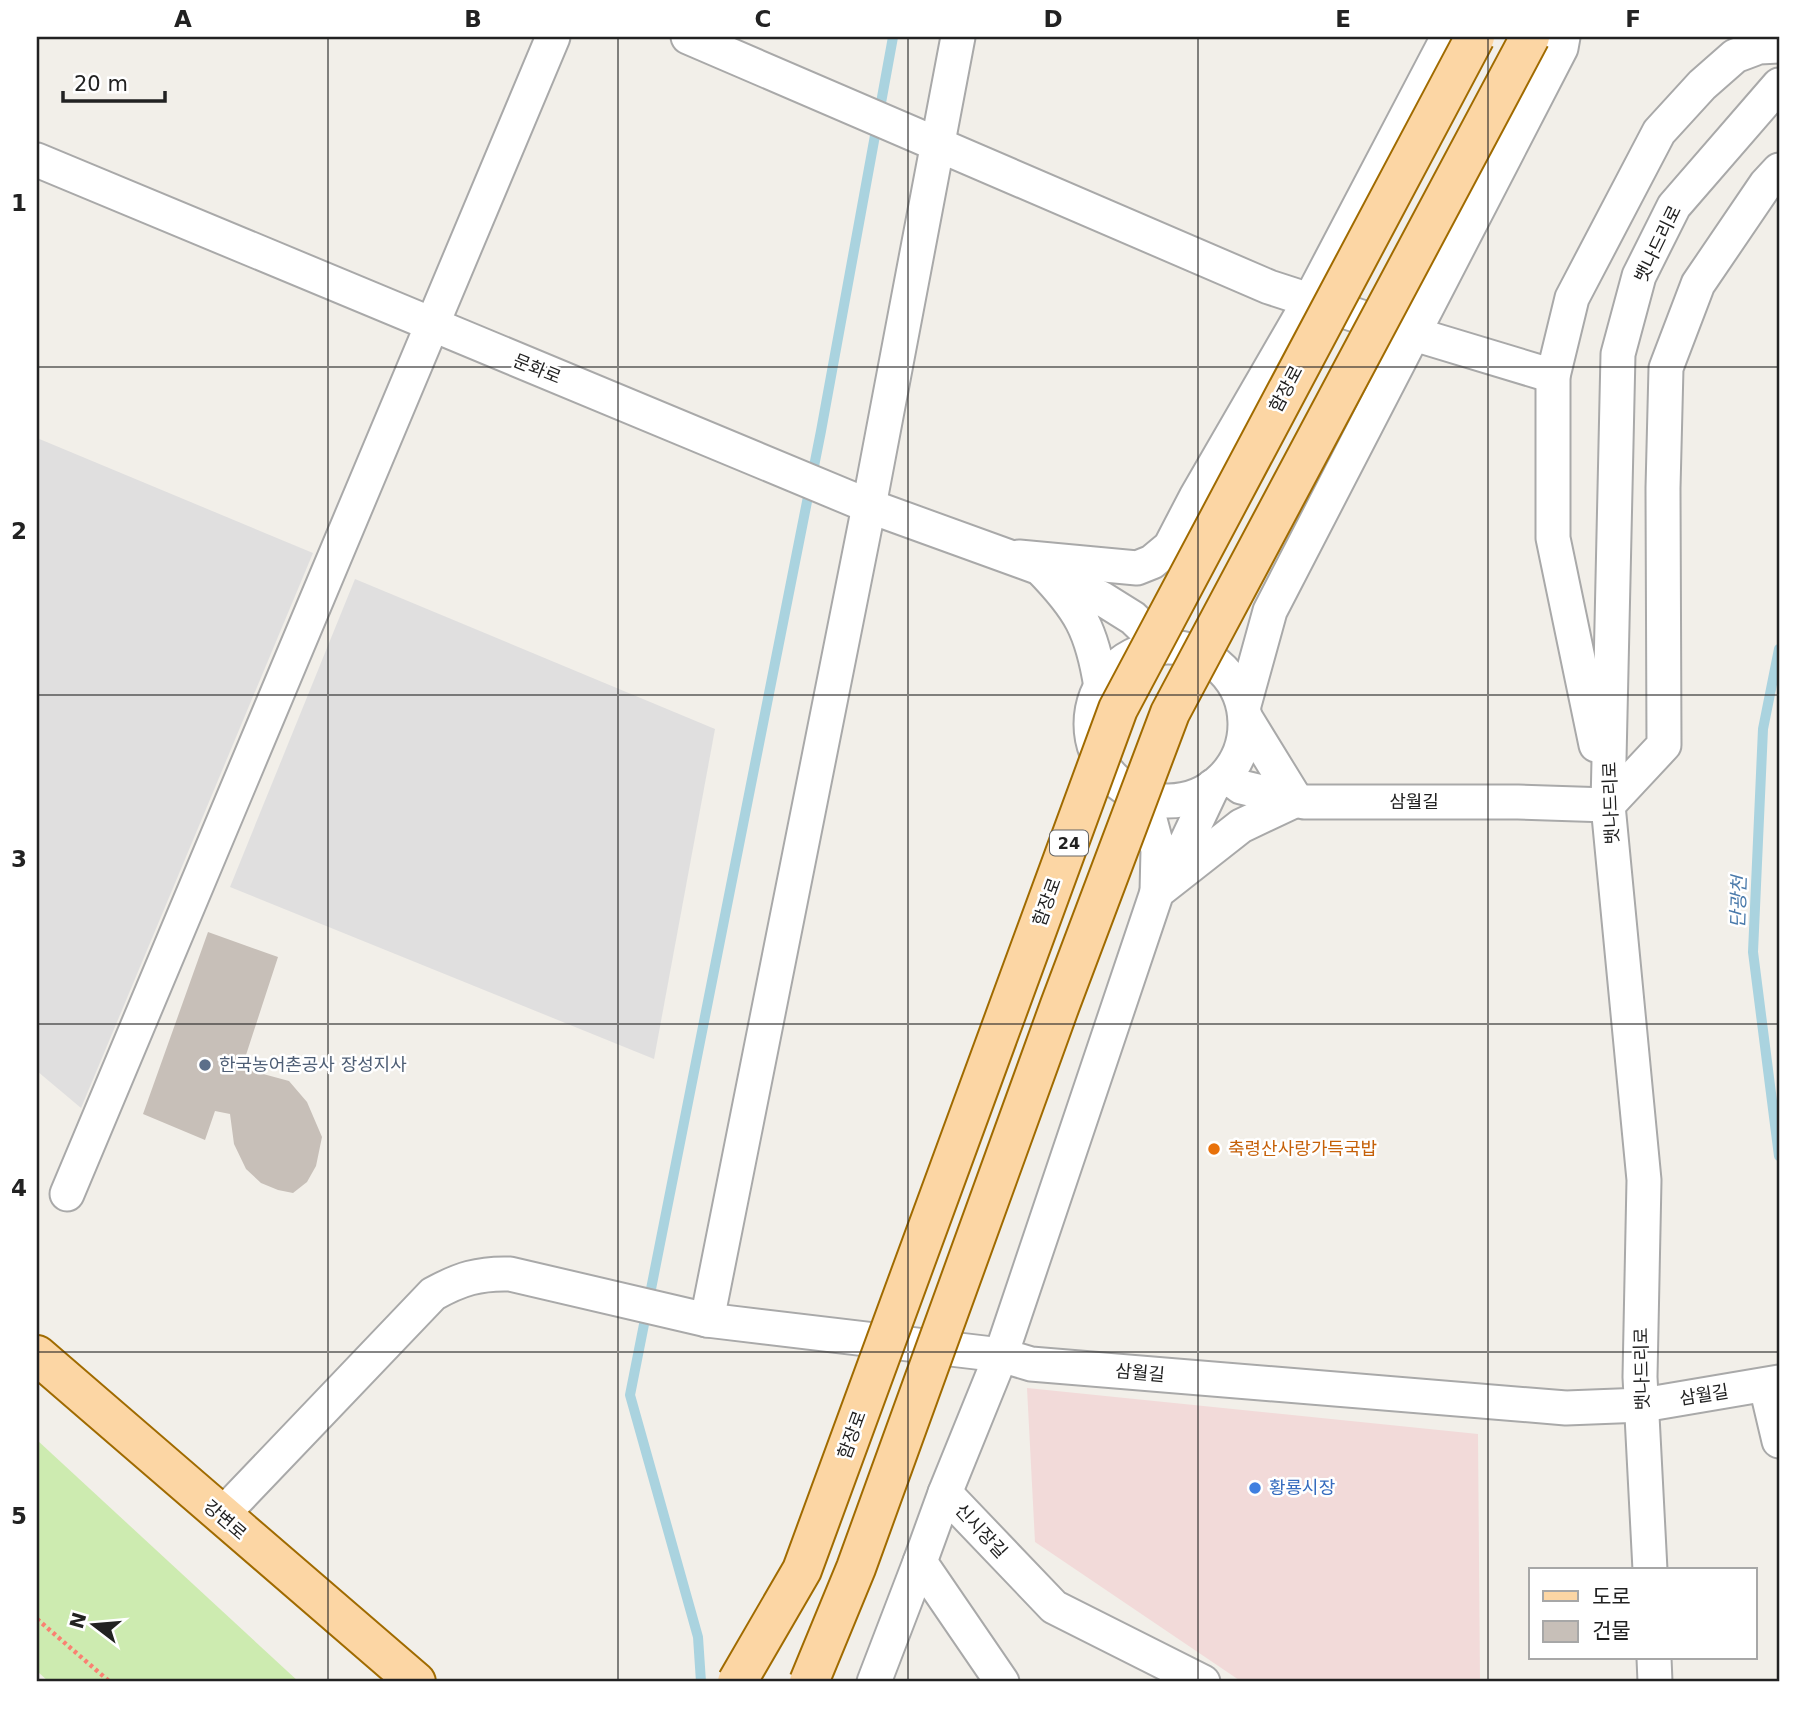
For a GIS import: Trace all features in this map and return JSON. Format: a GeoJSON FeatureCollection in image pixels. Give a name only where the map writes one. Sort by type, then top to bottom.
{"type":"FeatureCollection","features":[{"type":"Feature","properties":{"kind":"main road","name":"함장로"},"geometry":{"type":"LineString","coordinates":[[737,1682],[802,1570],[1118,709],[1475,37]]}},
{"type":"Feature","properties":{"kind":"main road","name":"24"},"geometry":{"type":"LineString","coordinates":[[808,1682],[856,1568],[1059,1005],[1170,713],[1530,37]]}},
{"type":"Feature","properties":{"kind":"main road","name":"강변로"},"geometry":{"type":"LineString","coordinates":[[37,1355],[416,1682]]}},
{"type":"Feature","properties":{"kind":"street"},"geometry":{"type":"LineString","coordinates":[[67,1194],[552,37]]}},
{"type":"Feature","properties":{"kind":"street"},"geometry":{"type":"LineString","coordinates":[[688,37],[1269,286],[1553,376]]}},
{"type":"Feature","properties":{"kind":"street"},"geometry":{"type":"LineString","coordinates":[[704,1319],[863,503],[929,141],[958,37]]}},
{"type":"Feature","properties":{"kind":"street"},"geometry":{"type":"LineString","coordinates":[[1005,555],[1137,568],[1152,562],[1170,547],[1310,300],[1448,37]]}},
{"type":"Feature","properties":{"kind":"street"},"geometry":{"type":"LineString","coordinates":[[1157,892],[1241,826],[1296,800],[1244,711],[1270,611],[1562,48],[1563,37]]}},
{"type":"Feature","properties":{"kind":"street"},"geometry":{"type":"LineString","coordinates":[[1608,805],[1553,538],[1553,376],[1572,298],[1659,132],[1702,85],[1735,56],[1759,47],[1779,46]]}},
{"type":"Feature","properties":{"kind":"street","name":"뱃나드리로"},"geometry":{"type":"LineString","coordinates":[[1650,1568],[1640,1377],[1644,1180],[1608,805],[1618,354],[1639,276],[1674,206],[1779,85]]}},
{"type":"Feature","properties":{"kind":"street","name":"문화로"},"geometry":{"type":"LineString","coordinates":[[37,160],[863,503],[1040,568],[1101,598],[1133,618],[1163,647]]}},
{"type":"Feature","properties":{"kind":"street"},"geometry":{"type":"LineString","coordinates":[[1608,805],[1664,745],[1663,488],[1667,368],[1698,284],[1766,184],[1779,170]]}},
{"type":"Feature","properties":{"kind":"street"},"geometry":{"type":"LineString","coordinates":[[1163,647],[1170,547]]}},
{"type":"Feature","properties":{"kind":"street"},"geometry":{"type":"LineString","coordinates":[[1040,568],[1068,596],[1084,622],[1097,657],[1101,687]]}},
{"type":"Feature","properties":{"kind":"street"},"geometry":{"type":"LineString","coordinates":[[945,1493],[1001,1354],[1157,892],[1220,781],[1240,753],[1246,729],[1244,711],[1235,682],[1218,664],[1198,651],[1174,646],[1149,648],[1127,658],[1109,674],[1101,687],[1096,696],[1091,722],[1095,748],[1108,772],[1127,790],[1153,800],[1179,801],[1205,793],[1220,781]]}},
{"type":"Feature","properties":{"kind":"street"},"geometry":{"type":"LineString","coordinates":[[874,1340],[1093,740]]}},
{"type":"Feature","properties":{"kind":"street","name":"삼월길"},"geometry":{"type":"LineString","coordinates":[[1220,781],[1304,802],[1518,802],[1608,805]]}},
{"type":"Feature","properties":{"kind":"street"},"geometry":{"type":"LineString","coordinates":[[1144,797],[1158,850],[1157,892]]}},
{"type":"Feature","properties":{"kind":"street","name":"삼월길"},"geometry":{"type":"LineString","coordinates":[[222,1517],[433,1294],[458,1280],[490,1273],[510,1274],[704,1319],[1001,1354],[1031,1364],[1552,1407],[1643,1405],[1772,1384]]}},
{"type":"Feature","properties":{"kind":"street"},"geometry":{"type":"LineString","coordinates":[[1772,1384],[1779,1441]]}},
{"type":"Feature","properties":{"kind":"street","name":"신시장길"},"geometry":{"type":"LineString","coordinates":[[874,1682],[945,1493],[1054,1607],[1203,1682]]}},
{"type":"Feature","properties":{"kind":"street"},"geometry":{"type":"LineString","coordinates":[[920,1562],[1002,1682]]}},
{"type":"Feature","properties":{"kind":"street"},"geometry":{"type":"LineString","coordinates":[[1654,1660],[1655,1682]]}},
{"type":"Feature","properties":{"kind":"path"},"geometry":{"type":"LineString","coordinates":[[37,1619],[110,1682]]}},
{"type":"Feature","properties":{"kind":"shaded area"},"geometry":{"type":"Polygon","coordinates":[[[37,438],[313,553],[81,1108],[37,1071],[37,438]]]}},
{"type":"Feature","properties":{"kind":"shaded area"},"geometry":{"type":"Polygon","coordinates":[[[355,579],[715,729],[654,1059],[230,887],[355,579]]]}},
{"type":"Feature","properties":{"kind":"shaded area","name":"황룡시장"},"geometry":{"type":"Polygon","coordinates":[[[1027,1388],[1478,1434],[1480,1682],[1242,1682],[1035,1542],[1027,1388]]]}},
{"type":"Feature","properties":{"kind":"green space"},"geometry":{"type":"Polygon","coordinates":[[[37,1440],[299,1682],[49,1682],[37,1671],[37,1440]]]}},
{"type":"Feature","properties":{"kind":"building","name":"한국농어촌공사 장성지사"},"geometry":{"type":"Polygon","coordinates":[[[208,932],[278,957],[245,1058],[252,1071],[289,1081],[307,1102],[322,1137],[316,1166],[307,1182],[293,1193],[261,1183],[246,1169],[234,1144],[230,1114],[215,1111],[205,1140],[143,1114],[208,932]]]}},
{"type":"Feature","properties":{"kind":"waterway"},"geometry":{"type":"LineString","coordinates":[[701,1682],[698,1637],[630,1395],[821,431],[893,37]]}},
{"type":"Feature","properties":{"kind":"waterway","name":"단광천"},"geometry":{"type":"LineString","coordinates":[[1779,649],[1763,729],[1753,952],[1779,1156]]}},
{"type":"Feature","properties":{"kind":"place","name":"한국농어촌공사 장성지사"},"geometry":{"type":"Point","coordinates":[205,1065]}},
{"type":"Feature","properties":{"kind":"place","name":"축령산사랑가득국밥"},"geometry":{"type":"Point","coordinates":[1214,1149]}},
{"type":"Feature","properties":{"kind":"place","name":"황룡시장"},"geometry":{"type":"Point","coordinates":[1255,1488]}}]}
